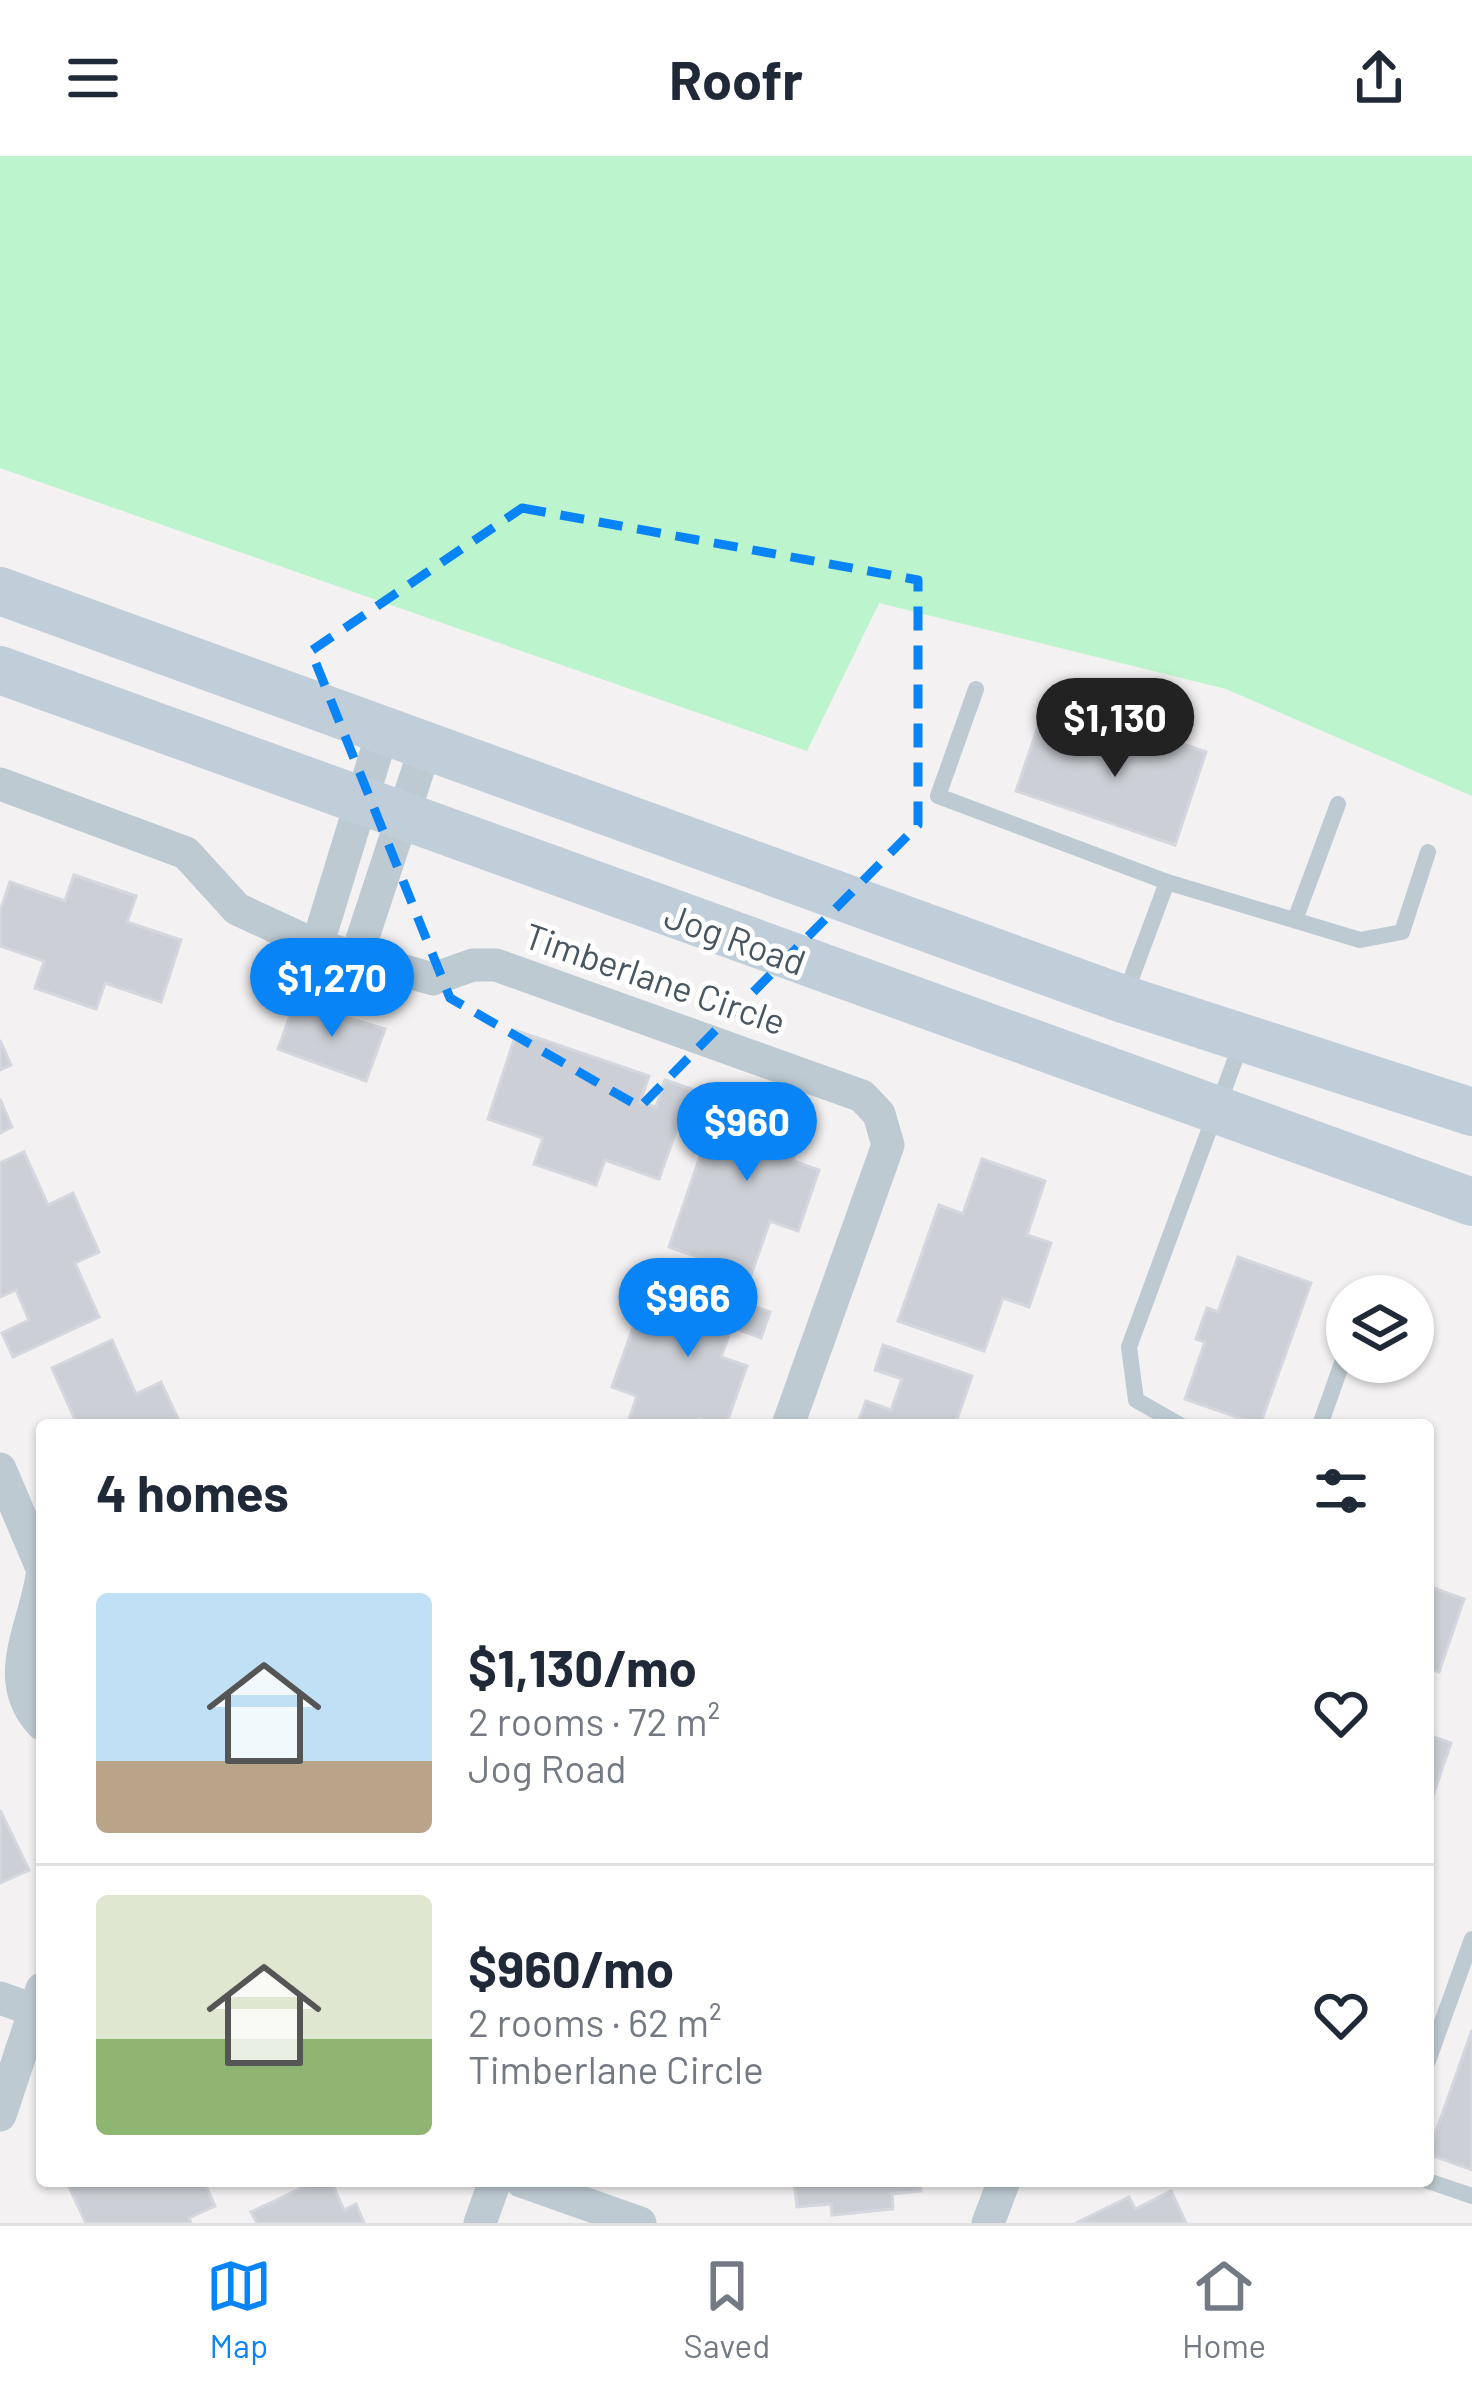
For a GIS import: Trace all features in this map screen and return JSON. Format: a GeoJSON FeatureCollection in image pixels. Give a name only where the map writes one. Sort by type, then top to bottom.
{"type":"FeatureCollection","features":[{"type":"Feature","properties":{"kind":"main road","name":"Jog Road"},"geometry":{"type":"LineString","coordinates":[[0,591],[1124,999],[1472,1112]]}},
{"type":"Feature","properties":{"kind":"main road","name":"Jog Road"},"geometry":{"type":"LineString","coordinates":[[0,670],[357,803],[1472,1202]]}},
{"type":"Feature","properties":{"kind":"street"},"geometry":{"type":"LineString","coordinates":[[317,946],[357,803],[404,741]]}},
{"type":"Feature","properties":{"kind":"street"},"geometry":{"type":"LineString","coordinates":[[356,958],[402,819],[404,741]]}},
{"type":"Feature","properties":{"kind":"street","name":"Timberlane Circle"},"geometry":{"type":"LineString","coordinates":[[0,784],[186,853],[237,909],[317,946],[434,979],[473,965],[496,965],[862,1096],[879,1114],[889,1145],[790,1419]]}},
{"type":"Feature","properties":{"kind":"street"},"geometry":{"type":"LineString","coordinates":[[0,1468],[36,1557]]}},
{"type":"Feature","properties":{"kind":"street"},"geometry":{"type":"LineString","coordinates":[[36,1596],[16,1678],[22,1702],[36,1717]]}},
{"type":"Feature","properties":{"kind":"street"},"geometry":{"type":"LineString","coordinates":[[0,1998],[36,2003]]}},
{"type":"Feature","properties":{"kind":"street"},"geometry":{"type":"LineString","coordinates":[[0,2115],[36,2015]]}},
{"type":"Feature","properties":{"kind":"street"},"geometry":{"type":"LineString","coordinates":[[480,2223],[494,2187]]}},
{"type":"Feature","properties":{"kind":"street"},"geometry":{"type":"LineString","coordinates":[[538,2187],[640,2223]]}},
{"type":"Feature","properties":{"kind":"street"},"geometry":{"type":"LineString","coordinates":[[988,2223],[1002,2187]]}},
{"type":"Feature","properties":{"kind":"lane"},"geometry":{"type":"LineString","coordinates":[[976,689],[938,796],[1167,882],[1360,940],[1402,932],[1429,852]]}},
{"type":"Feature","properties":{"kind":"lane"},"geometry":{"type":"LineString","coordinates":[[1294,920],[1338,804]]}},
{"type":"Feature","properties":{"kind":"lane"},"geometry":{"type":"LineString","coordinates":[[1124,999],[1167,882]]}},
{"type":"Feature","properties":{"kind":"lane"},"geometry":{"type":"LineString","coordinates":[[1169,1419],[1136,1400],[1129,1347],[1244,1036]]}},
{"type":"Feature","properties":{"kind":"lane"},"geometry":{"type":"LineString","coordinates":[[1322,1419],[1335,1383]]}},
{"type":"Feature","properties":{"kind":"lane"},"geometry":{"type":"LineString","coordinates":[[1434,2045],[1472,1939]]}},
{"type":"Feature","properties":{"kind":"lane"},"geometry":{"type":"LineString","coordinates":[[1434,2183],[1472,2196]]}},
{"type":"Feature","properties":{"kind":"highlighted area"},"geometry":{"type":"Polygon","coordinates":[[[522,508],[918,580],[918,825],[640,1107],[450,998],[311,651],[522,508]]]}},
{"type":"Feature","properties":{"kind":"green space"},"geometry":{"type":"Polygon","coordinates":[[[0,156],[1472,156],[1472,796],[1226,689],[879,603],[807,751],[0,468],[0,156]]]}},
{"type":"Feature","properties":{"kind":"building"},"geometry":{"type":"Polygon","coordinates":[[[1040,721],[1138,754],[1146,731],[1206,752],[1175,845],[1016,791],[1040,721]]]}},
{"type":"Feature","properties":{"kind":"building"},"geometry":{"type":"Polygon","coordinates":[[[74,875],[136,896],[127,922],[181,940],[161,1002],[105,983],[96,1009],[35,988],[44,961],[0,946],[0,911],[10,882],[65,901],[74,875]]]}},
{"type":"Feature","properties":{"kind":"building"},"geometry":{"type":"Polygon","coordinates":[[[295,1002],[385,1029],[366,1081],[278,1049],[295,1002]]]}},
{"type":"Feature","properties":{"kind":"building"},"geometry":{"type":"Polygon","coordinates":[[[517,1031],[649,1076],[640,1102],[656,1107],[665,1080],[691,1089],[659,1179],[605,1160],[596,1185],[534,1164],[543,1138],[488,1119],[517,1031]]]}},
{"type":"Feature","properties":{"kind":"building"},"geometry":{"type":"Polygon","coordinates":[[[0,1040],[11,1065],[0,1070],[0,1040]]]}},
{"type":"Feature","properties":{"kind":"building"},"geometry":{"type":"Polygon","coordinates":[[[751,1084],[812,1105],[793,1161],[819,1170],[798,1231],[770,1221],[751,1275],[669,1247],[708,1133],[731,1140],[751,1084]]]}},
{"type":"Feature","properties":{"kind":"building"},"geometry":{"type":"Polygon","coordinates":[[[0,1099],[12,1127],[0,1133],[0,1099]]]}},
{"type":"Feature","properties":{"kind":"building"},"geometry":{"type":"Polygon","coordinates":[[[24,1152],[48,1205],[73,1193],[99,1252],[75,1263],[99,1317],[13,1357],[2,1333],[29,1320],[16,1290],[0,1297],[0,1163],[24,1152]]]}},
{"type":"Feature","properties":{"kind":"building"},"geometry":{"type":"Polygon","coordinates":[[[982,1159],[1045,1181],[1027,1235],[1051,1243],[1029,1307],[1003,1298],[984,1351],[898,1321],[939,1205],[963,1214],[982,1159]]]}},
{"type":"Feature","properties":{"kind":"building"},"geometry":{"type":"Polygon","coordinates":[[[1238,1257],[1311,1283],[1262,1419],[1243,1419],[1185,1399],[1205,1342],[1196,1339],[1207,1308],[1218,1312],[1238,1257]]]}},
{"type":"Feature","properties":{"kind":"building"},"geometry":{"type":"Polygon","coordinates":[[[679,1280],[770,1312],[761,1338],[732,1327],[721,1357],[747,1366],[728,1419],[629,1419],[637,1396],[612,1387],[634,1325],[660,1334],[679,1280]]]}},
{"type":"Feature","properties":{"kind":"building"},"geometry":{"type":"Polygon","coordinates":[[[112,1340],[136,1394],[161,1382],[178,1419],[75,1419],[52,1368],[112,1340]]]}},
{"type":"Feature","properties":{"kind":"building"},"geometry":{"type":"Polygon","coordinates":[[[883,1345],[972,1376],[957,1419],[859,1419],[866,1401],[891,1410],[902,1379],[875,1370],[883,1345]]]}},
{"type":"Feature","properties":{"kind":"building"},"geometry":{"type":"Polygon","coordinates":[[[1434,1588],[1464,1599],[1439,1672],[1434,1670],[1434,1588]]]}},
{"type":"Feature","properties":{"kind":"building"},"geometry":{"type":"Polygon","coordinates":[[[1434,1737],[1451,1743],[1434,1793],[1434,1737]]]}},
{"type":"Feature","properties":{"kind":"building"},"geometry":{"type":"Polygon","coordinates":[[[0,1810],[29,1870],[0,1883],[0,1810]]]}},
{"type":"Feature","properties":{"kind":"building"},"geometry":{"type":"Polygon","coordinates":[[[1472,2030],[1472,2170],[1434,2156],[1434,2137],[1472,2030]]]}},
{"type":"Feature","properties":{"kind":"building"},"geometry":{"type":"Polygon","coordinates":[[[69,2187],[207,2187],[215,2206],[189,2218],[191,2223],[86,2223],[69,2187]]]}},
{"type":"Feature","properties":{"kind":"building"},"geometry":{"type":"Polygon","coordinates":[[[303,2187],[334,2187],[344,2210],[356,2204],[364,2223],[257,2223],[251,2212],[303,2187]]]}},
{"type":"Feature","properties":{"kind":"building"},"geometry":{"type":"Polygon","coordinates":[[[795,2187],[921,2187],[921,2191],[892,2194],[893,2209],[832,2215],[831,2204],[797,2207],[795,2187]]]}},
{"type":"Feature","properties":{"kind":"building"},"geometry":{"type":"Polygon","coordinates":[[[1171,2191],[1186,2223],[1076,2223],[1129,2197],[1135,2209],[1171,2191]]]}}]}
